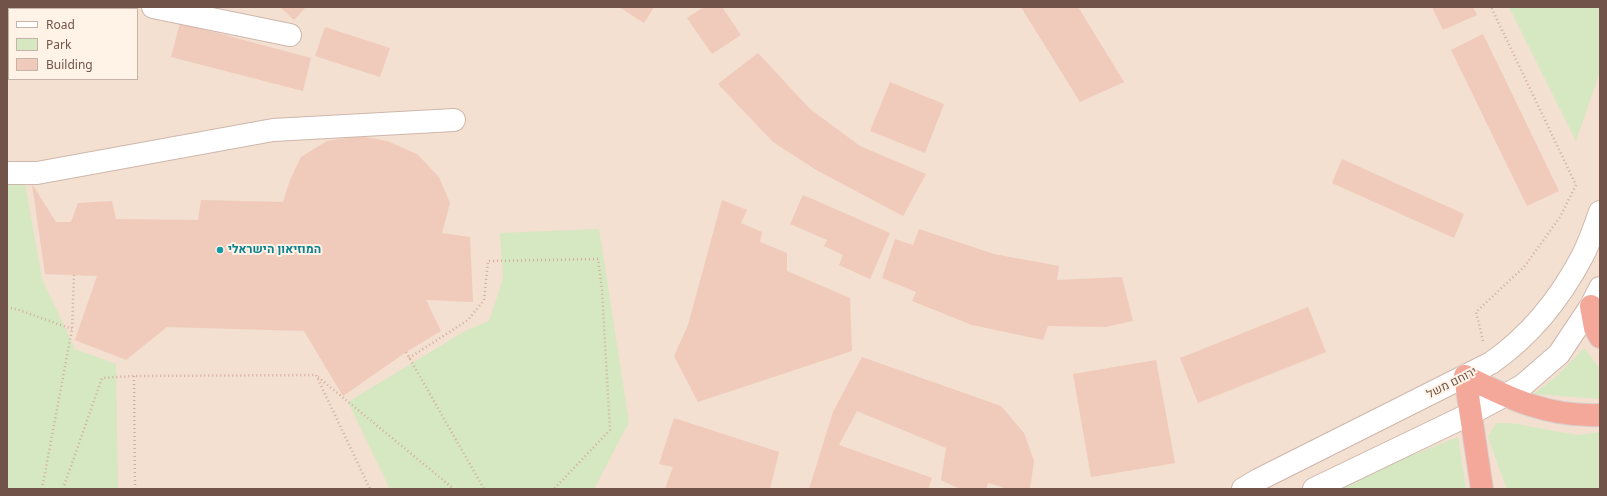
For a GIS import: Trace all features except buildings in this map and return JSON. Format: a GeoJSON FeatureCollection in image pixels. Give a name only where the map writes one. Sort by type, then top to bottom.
{"type":"FeatureCollection","features":[{"type":"Feature","properties":{"kind":"highway"},"geometry":{"type":"LineString","coordinates":[[1595,297],[1595,328],[1600,337]]}},
{"type":"Feature","properties":{"kind":"highway"},"geometry":{"type":"LineString","coordinates":[[1465,376],[1504,396],[1552,412],[1582,416],[1600,415]]}},
{"type":"Feature","properties":{"kind":"highway"},"geometry":{"type":"LineString","coordinates":[[1465,376],[1482,489]]}},
{"type":"Feature","properties":{"kind":"street"},"geometry":{"type":"LineString","coordinates":[[153,7],[290,36]]}},
{"type":"Feature","properties":{"kind":"street"},"geometry":{"type":"LineString","coordinates":[[7,173],[37,173],[273,130],[454,120]]}},
{"type":"Feature","properties":{"kind":"street","name":"ירוחם משל"},"geometry":{"type":"LineString","coordinates":[[1243,489],[1258,480],[1491,363],[1507,352],[1559,295],[1584,253],[1600,212]]}},
{"type":"Feature","properties":{"kind":"street"},"geometry":{"type":"LineString","coordinates":[[1314,489],[1470,414],[1522,386],[1559,354],[1595,297]]}},
{"type":"Feature","properties":{"kind":"path"},"geometry":{"type":"LineString","coordinates":[[1491,7],[1576,185],[1560,217],[1524,267],[1476,312],[1484,344],[1491,363]]}},
{"type":"Feature","properties":{"kind":"path"},"geometry":{"type":"LineString","coordinates":[[409,358],[468,320],[484,300],[488,261],[598,260],[602,290],[610,430],[554,489]]}},
{"type":"Feature","properties":{"kind":"path"},"geometry":{"type":"LineString","coordinates":[[42,489],[72,329],[74,275]]}},
{"type":"Feature","properties":{"kind":"path"},"geometry":{"type":"LineString","coordinates":[[7,307],[72,329]]}},
{"type":"Feature","properties":{"kind":"path"},"geometry":{"type":"LineString","coordinates":[[406,352],[484,489]]}},
{"type":"Feature","properties":{"kind":"path"},"geometry":{"type":"LineString","coordinates":[[316,375],[370,489]]}},
{"type":"Feature","properties":{"kind":"path"},"geometry":{"type":"LineString","coordinates":[[62,489],[102,378],[134,376],[316,375],[454,489]]}},
{"type":"Feature","properties":{"kind":"path"},"geometry":{"type":"LineString","coordinates":[[134,376],[135,489]]}},
{"type":"Feature","properties":{"kind":"shaded area"},"geometry":{"type":"Polygon","coordinates":[[[7,7],[1600,7],[1600,489],[7,489],[7,7]]]}},
{"type":"Feature","properties":{"kind":"green space"},"geometry":{"type":"Polygon","coordinates":[[[1509,7],[1600,7],[1600,71],[1576,141],[1509,7]]]}},
{"type":"Feature","properties":{"kind":"green space"},"geometry":{"type":"Polygon","coordinates":[[[25,183],[42,279],[75,349],[116,364],[118,489],[7,489],[7,185],[25,183]]]}},
{"type":"Feature","properties":{"kind":"green space"},"geometry":{"type":"Polygon","coordinates":[[[599,229],[629,422],[594,489],[390,489],[348,402],[465,331],[489,321],[503,279],[500,233],[599,229]]]}},
{"type":"Feature","properties":{"kind":"green space"},"geometry":{"type":"Polygon","coordinates":[[[1584,348],[1600,369],[1600,399],[1534,394],[1558,375],[1584,348]]]}},
{"type":"Feature","properties":{"kind":"green space"},"geometry":{"type":"Polygon","coordinates":[[[1496,423],[1510,423],[1578,435],[1600,432],[1600,489],[1507,489],[1488,437],[1496,423]]]}},
{"type":"Feature","properties":{"kind":"green space"},"geometry":{"type":"Polygon","coordinates":[[[1458,437],[1466,489],[1338,489],[1400,460],[1458,437]]]}},
{"type":"Feature","properties":{"kind":"place","name":"המוזיאון הישראלי"},"geometry":{"type":"Point","coordinates":[220,250]}}]}
